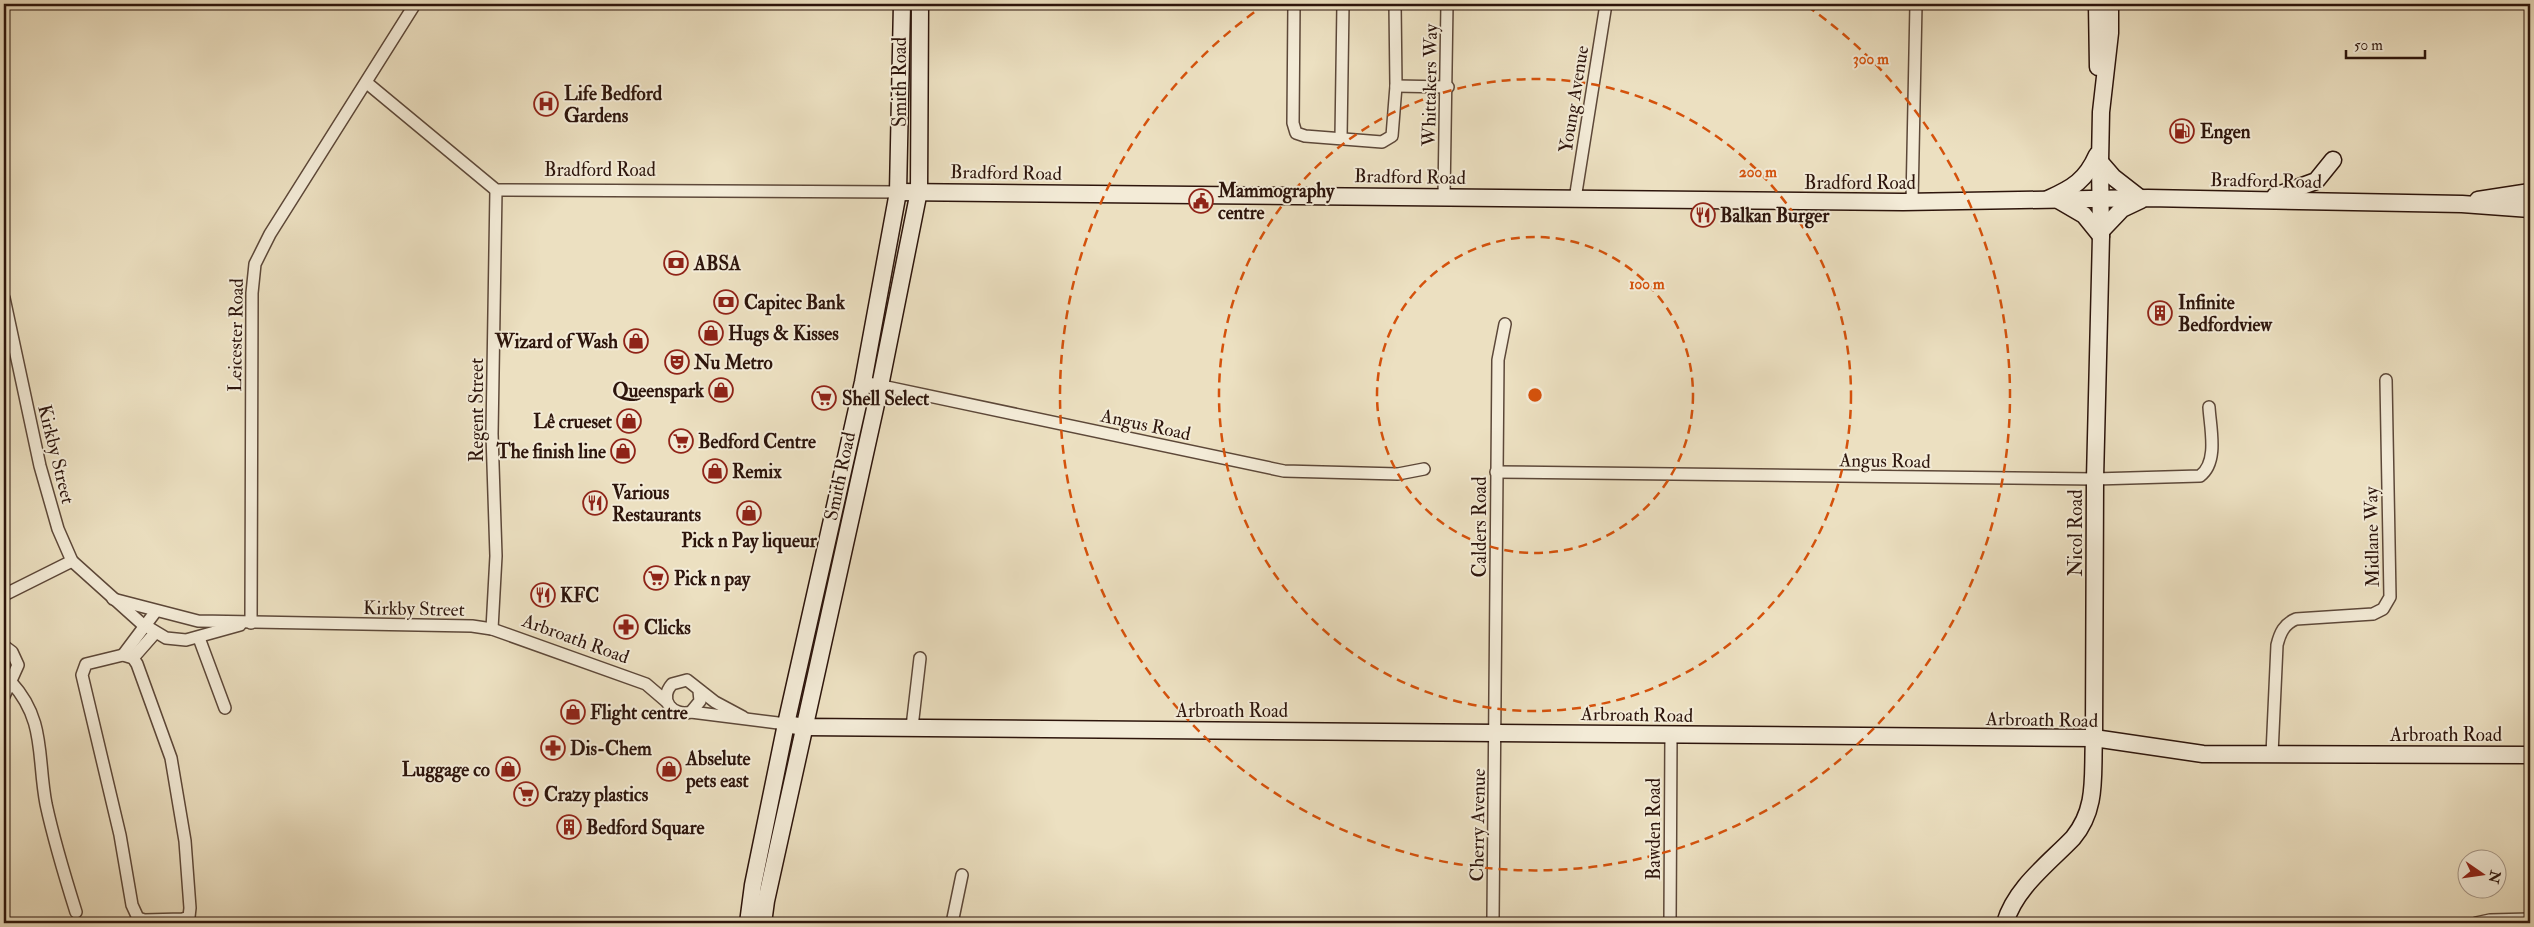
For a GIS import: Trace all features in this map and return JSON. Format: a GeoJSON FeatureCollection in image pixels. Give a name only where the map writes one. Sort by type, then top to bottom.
{"type":"FeatureCollection","features":[{"type":"Feature","properties":{"kind":"street","name":"Leicester Road"},"geometry":{"type":"LineString","coordinates":[[248,623],[253,273],[257,258],[270,234],[367,83],[415,4]]}},
{"type":"Feature","properties":{"kind":"street","name":"Smith Road"},"geometry":{"type":"LineString","coordinates":[[748,923],[752,885],[786,724],[863,382],[898,192],[902,4]]}},
{"type":"Feature","properties":{"kind":"street","name":"Smith Road"},"geometry":{"type":"LineString","coordinates":[[763,923],[804,727],[880,386],[919,191],[920,4]]}},
{"type":"Feature","properties":{"kind":"street"},"geometry":{"type":"LineString","coordinates":[[1294,4],[1294,128],[1300,135],[1375,142],[1388,141],[1394,132],[1396,86],[1395,4]]}},
{"type":"Feature","properties":{"kind":"street"},"geometry":{"type":"LineString","coordinates":[[1341,138],[1343,4]]}},
{"type":"Feature","properties":{"kind":"street","name":"Whittakers Way"},"geometry":{"type":"LineString","coordinates":[[1444,196],[1448,87],[1447,4]]}},
{"type":"Feature","properties":{"kind":"street","name":"Young Avenue"},"geometry":{"type":"LineString","coordinates":[[1575,199],[1606,4]]}},
{"type":"Feature","properties":{"kind":"street"},"geometry":{"type":"LineString","coordinates":[[1912,202],[1916,4]]}},
{"type":"Feature","properties":{"kind":"street","name":"Nicol Road"},"geometry":{"type":"LineString","coordinates":[[2005,923],[2008,913],[2019,894],[2073,838],[2087,818],[2092,798],[2095,479],[2101,234],[2101,112],[2097,4]]}},
{"type":"Feature","properties":{"kind":"street","name":"Nicol Road"},"geometry":{"type":"LineString","coordinates":[[2101,112],[2110,33],[2110,4]]}},
{"type":"Feature","properties":{"kind":"street"},"geometry":{"type":"LineString","coordinates":[[367,83],[496,190]]}},
{"type":"Feature","properties":{"kind":"street"},"geometry":{"type":"LineString","coordinates":[[1396,86],[1448,87]]}},
{"type":"Feature","properties":{"kind":"street"},"geometry":{"type":"LineString","coordinates":[[2100,155],[2113,177],[2144,198],[2122,209],[2101,234],[2084,215],[2052,200],[2080,182],[2089,173],[2100,155]]}},
{"type":"Feature","properties":{"kind":"street"},"geometry":{"type":"LineString","coordinates":[[2264,200],[2316,181],[2333,160]]}},
{"type":"Feature","properties":{"kind":"street","name":"Bradford Road"},"geometry":{"type":"LineString","coordinates":[[496,190],[919,191],[1912,202],[2144,198],[2462,204],[2530,210]]}},
{"type":"Feature","properties":{"kind":"street","name":"Regent Street"},"geometry":{"type":"LineString","coordinates":[[492,630],[496,556],[492,434],[496,190]]}},
{"type":"Feature","properties":{"kind":"street","name":"Bradford Road"},"geometry":{"type":"LineString","coordinates":[[2462,204],[2498,196],[2530,192]]}},
{"type":"Feature","properties":{"kind":"street","name":"Kirkby Street"},"geometry":{"type":"LineString","coordinates":[[4,298],[42,474],[58,529],[72,561],[113,599],[151,630],[179,640],[201,637],[248,623]]}},
{"type":"Feature","properties":{"kind":"street","name":"Calders Road"},"geometry":{"type":"LineString","coordinates":[[1495,732],[1498,360],[1505,324]]}},
{"type":"Feature","properties":{"kind":"street","name":"Midlane Way"},"geometry":{"type":"LineString","coordinates":[[2272,754],[2277,645],[2283,629],[2289,622],[2296,619],[2373,614],[2383,608],[2390,597],[2386,380]]}},
{"type":"Feature","properties":{"kind":"street","name":"Angus Road"},"geometry":{"type":"LineString","coordinates":[[863,382],[1284,471],[1398,474],[1424,470]]}},
{"type":"Feature","properties":{"kind":"street","name":"Angus Road"},"geometry":{"type":"LineString","coordinates":[[1496,472],[2095,479],[2200,476],[2207,468],[2211,457],[2209,407]]}},
{"type":"Feature","properties":{"kind":"street"},"geometry":{"type":"LineString","coordinates":[[4,595],[72,561]]}},
{"type":"Feature","properties":{"kind":"street","name":"Kirkby Street"},"geometry":{"type":"LineString","coordinates":[[113,599],[198,621],[472,626],[492,630]]}},
{"type":"Feature","properties":{"kind":"street"},"geometry":{"type":"LineString","coordinates":[[128,656],[137,664],[171,758],[185,841],[190,908],[188,917],[183,919],[144,920],[138,918],[132,905],[120,836],[82,675],[86,664],[128,656],[151,630],[156,611]]}},
{"type":"Feature","properties":{"kind":"street"},"geometry":{"type":"LineString","coordinates":[[198,621],[201,637],[225,708]]}},
{"type":"Feature","properties":{"kind":"street","name":"Arbroath Road"},"geometry":{"type":"LineString","coordinates":[[492,630],[646,684],[672,684]]}},
{"type":"Feature","properties":{"kind":"street"},"geometry":{"type":"LineString","coordinates":[[4,646],[12,652],[18,665],[12,682],[4,696]]}},
{"type":"Feature","properties":{"kind":"street"},"geometry":{"type":"LineString","coordinates":[[912,727],[920,658]]}},
{"type":"Feature","properties":{"kind":"street"},"geometry":{"type":"LineString","coordinates":[[687,680],[697,686],[699,691],[698,705],[691,712],[678,713],[667,702],[667,692],[672,684],[687,680]]}},
{"type":"Feature","properties":{"kind":"street"},"geometry":{"type":"LineString","coordinates":[[12,682],[26,697],[32,710],[37,729],[47,806],[76,912]]}},
{"type":"Feature","properties":{"kind":"street","name":"Arbroath Road"},"geometry":{"type":"LineString","coordinates":[[646,684],[667,702]]}},
{"type":"Feature","properties":{"kind":"street","name":"Arbroath Road"},"geometry":{"type":"LineString","coordinates":[[699,691],[743,717]]}},
{"type":"Feature","properties":{"kind":"street","name":"Arbroath Road"},"geometry":{"type":"LineString","coordinates":[[691,712],[743,717],[804,727],[2094,738],[2178,752],[2530,754]]}},
{"type":"Feature","properties":{"kind":"street","name":"Cherry Avenue"},"geometry":{"type":"LineString","coordinates":[[1493,918],[1495,732]]}},
{"type":"Feature","properties":{"kind":"street","name":"Bawden Road"},"geometry":{"type":"LineString","coordinates":[[1670,923],[1672,734]]}},
{"type":"Feature","properties":{"kind":"street"},"geometry":{"type":"LineString","coordinates":[[952,923],[962,875]]}},
{"type":"Feature","properties":{"kind":"street"},"geometry":{"type":"LineString","coordinates":[[739,923],[752,885]]}},
{"type":"Feature","properties":{"kind":"street"},"geometry":{"type":"LineString","coordinates":[[766,902],[769,923]]}},
{"type":"Feature","properties":{"kind":"street"},"geometry":{"type":"LineString","coordinates":[[2476,923],[2490,920],[2530,919]]}},
{"type":"Feature","properties":{"kind":"place","name":"Life Bedford Gardens"},"geometry":{"type":"Point","coordinates":[546,104]}},
{"type":"Feature","properties":{"kind":"place","name":"Engen"},"geometry":{"type":"Point","coordinates":[2182,131]}},
{"type":"Feature","properties":{"kind":"place","name":"Mammography centre"},"geometry":{"type":"Point","coordinates":[1201,201]}},
{"type":"Feature","properties":{"kind":"place","name":"Balkan Burger"},"geometry":{"type":"Point","coordinates":[1703,215]}},
{"type":"Feature","properties":{"kind":"place","name":"ABSA"},"geometry":{"type":"Point","coordinates":[676,263]}},
{"type":"Feature","properties":{"kind":"place","name":"Capitec Bank"},"geometry":{"type":"Point","coordinates":[726,302]}},
{"type":"Feature","properties":{"kind":"place","name":"Infinite Bedfordview"},"geometry":{"type":"Point","coordinates":[2160,313]}},
{"type":"Feature","properties":{"kind":"place","name":"Hugs & Kisses"},"geometry":{"type":"Point","coordinates":[711,333]}},
{"type":"Feature","properties":{"kind":"place","name":"Wizard of Wash"},"geometry":{"type":"Point","coordinates":[636,341]}},
{"type":"Feature","properties":{"kind":"place","name":"Nu Metro"},"geometry":{"type":"Point","coordinates":[677,362]}},
{"type":"Feature","properties":{"kind":"place","name":"Queenspark"},"geometry":{"type":"Point","coordinates":[721,390]}},
{"type":"Feature","properties":{"kind":"place","name":"Shell Select"},"geometry":{"type":"Point","coordinates":[824,398]}},
{"type":"Feature","properties":{"kind":"place","name":"Lê crueset"},"geometry":{"type":"Point","coordinates":[629,421]}},
{"type":"Feature","properties":{"kind":"place","name":"Bedford Centre"},"geometry":{"type":"Point","coordinates":[681,441]}},
{"type":"Feature","properties":{"kind":"place","name":"The finish line"},"geometry":{"type":"Point","coordinates":[623,451]}},
{"type":"Feature","properties":{"kind":"place","name":"Remix"},"geometry":{"type":"Point","coordinates":[715,471]}},
{"type":"Feature","properties":{"kind":"place","name":"Various Restaurants"},"geometry":{"type":"Point","coordinates":[595,503]}},
{"type":"Feature","properties":{"kind":"place","name":"Pick n Pay liqueur"},"geometry":{"type":"Point","coordinates":[749,513]}},
{"type":"Feature","properties":{"kind":"place","name":"Pick n pay"},"geometry":{"type":"Point","coordinates":[656,578]}},
{"type":"Feature","properties":{"kind":"place","name":"KFC"},"geometry":{"type":"Point","coordinates":[543,595]}},
{"type":"Feature","properties":{"kind":"place","name":"Clicks"},"geometry":{"type":"Point","coordinates":[626,627]}},
{"type":"Feature","properties":{"kind":"place","name":"Flight centre"},"geometry":{"type":"Point","coordinates":[573,712]}},
{"type":"Feature","properties":{"kind":"place","name":"Dis-Chem"},"geometry":{"type":"Point","coordinates":[553,748]}},
{"type":"Feature","properties":{"kind":"place","name":"Luggage co"},"geometry":{"type":"Point","coordinates":[508,769]}},
{"type":"Feature","properties":{"kind":"place","name":"Abselute pets east"},"geometry":{"type":"Point","coordinates":[669,769]}},
{"type":"Feature","properties":{"kind":"place","name":"Crazy plastics"},"geometry":{"type":"Point","coordinates":[526,794]}},
{"type":"Feature","properties":{"kind":"place","name":"Bedford Square"},"geometry":{"type":"Point","coordinates":[569,827]}}]}
